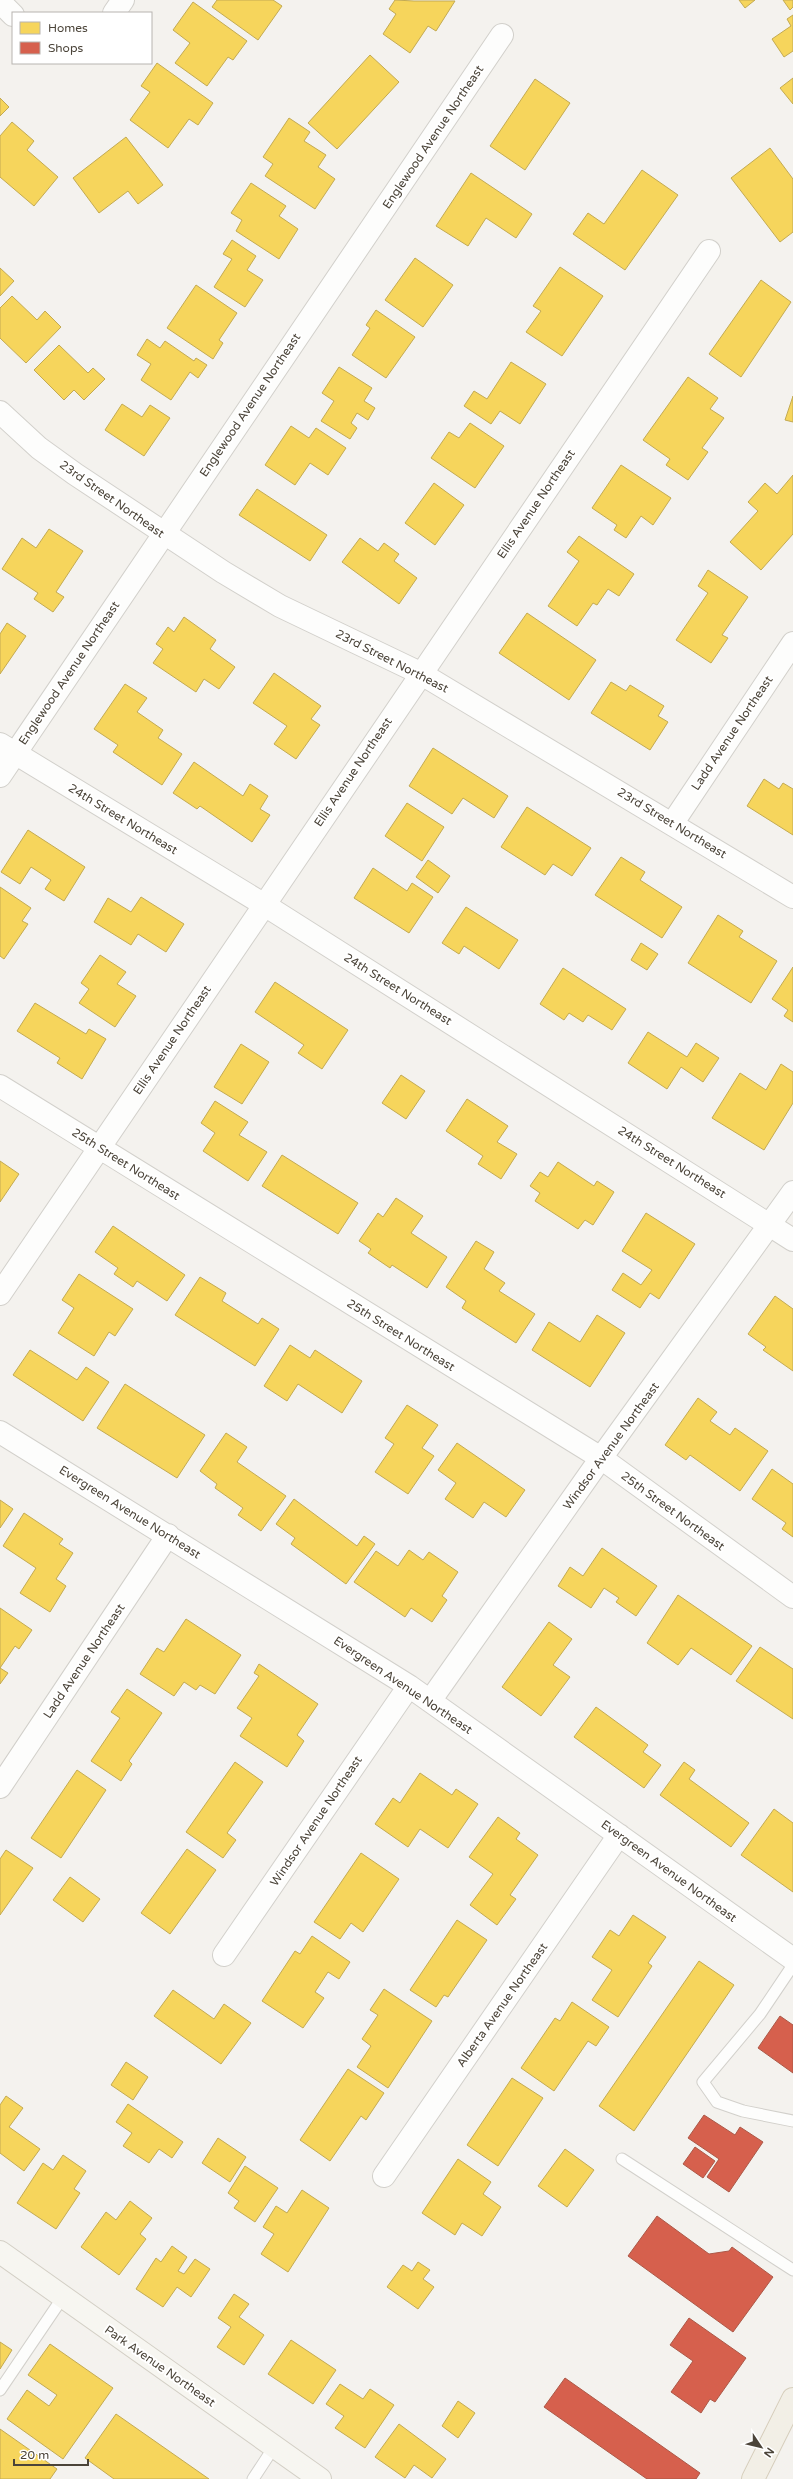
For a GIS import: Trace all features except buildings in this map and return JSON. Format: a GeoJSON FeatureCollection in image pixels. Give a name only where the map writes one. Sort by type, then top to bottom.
{"type":"FeatureCollection","features":[{"type":"Feature","properties":{"kind":"main road"},"geometry":{"type":"LineString","coordinates":[[753,2479],[793,2399]]}},
{"type":"Feature","properties":{"kind":"street"},"geometry":{"type":"LineString","coordinates":[[115,12],[124,0]]}},
{"type":"Feature","properties":{"kind":"street"},"geometry":{"type":"LineString","coordinates":[[0,2],[12,14]]}},
{"type":"Feature","properties":{"kind":"street","name":"Englewood Avenue Northeast"},"geometry":{"type":"LineString","coordinates":[[0,776],[8,749],[162,534],[502,35]]}},
{"type":"Feature","properties":{"kind":"street","name":"Ellis Avenue Northeast"},"geometry":{"type":"LineString","coordinates":[[0,1294],[420,673],[709,251]]}},
{"type":"Feature","properties":{"kind":"street","name":"23rd Street Northeast"},"geometry":{"type":"LineString","coordinates":[[0,412],[39,448],[162,534],[280,606],[420,673],[793,897]]}},
{"type":"Feature","properties":{"kind":"street","name":"Ladd Avenue Northeast"},"geometry":{"type":"LineString","coordinates":[[672,824],[793,643]]}},
{"type":"Feature","properties":{"kind":"street","name":"24th Street Northeast"},"geometry":{"type":"LineString","coordinates":[[8,749],[264,904],[793,1240]]}},
{"type":"Feature","properties":{"kind":"street","name":"25th Street Northeast"},"geometry":{"type":"LineString","coordinates":[[0,1086],[601,1458],[793,1597]]}},
{"type":"Feature","properties":{"kind":"street","name":"Windsor Avenue Northeast"},"geometry":{"type":"LineString","coordinates":[[430,1701],[601,1458],[793,1192]]}},
{"type":"Feature","properties":{"kind":"street","name":"Evergreen Avenue Northeast"},"geometry":{"type":"LineString","coordinates":[[0,1432],[168,1535],[408,1686],[793,1959]]}},
{"type":"Feature","properties":{"kind":"street","name":"Ladd Avenue Northeast"},"geometry":{"type":"LineString","coordinates":[[0,1787],[168,1535]]}},
{"type":"Feature","properties":{"kind":"street","name":"Windsor Avenue Northeast"},"geometry":{"type":"LineString","coordinates":[[224,1955],[408,1686]]}},
{"type":"Feature","properties":{"kind":"street","name":"Alberta Avenue Northeast"},"geometry":{"type":"LineString","coordinates":[[384,2176],[619,1835]]}},
{"type":"Feature","properties":{"kind":"street","name":"Park Avenue Northeast"},"geometry":{"type":"LineString","coordinates":[[0,2252],[320,2479]]}},
{"type":"Feature","properties":{"kind":"lane"},"geometry":{"type":"LineString","coordinates":[[793,1965],[760,2014],[703,2082],[717,2102],[743,2111],[793,2121]]}},
{"type":"Feature","properties":{"kind":"lane"},"geometry":{"type":"LineString","coordinates":[[622,2159],[793,2270]]}},
{"type":"Feature","properties":{"kind":"lane"},"geometry":{"type":"LineString","coordinates":[[0,2390],[63,2298]]}},
{"type":"Feature","properties":{"kind":"lane"},"geometry":{"type":"LineString","coordinates":[[253,2479],[274,2447]]}}]}
